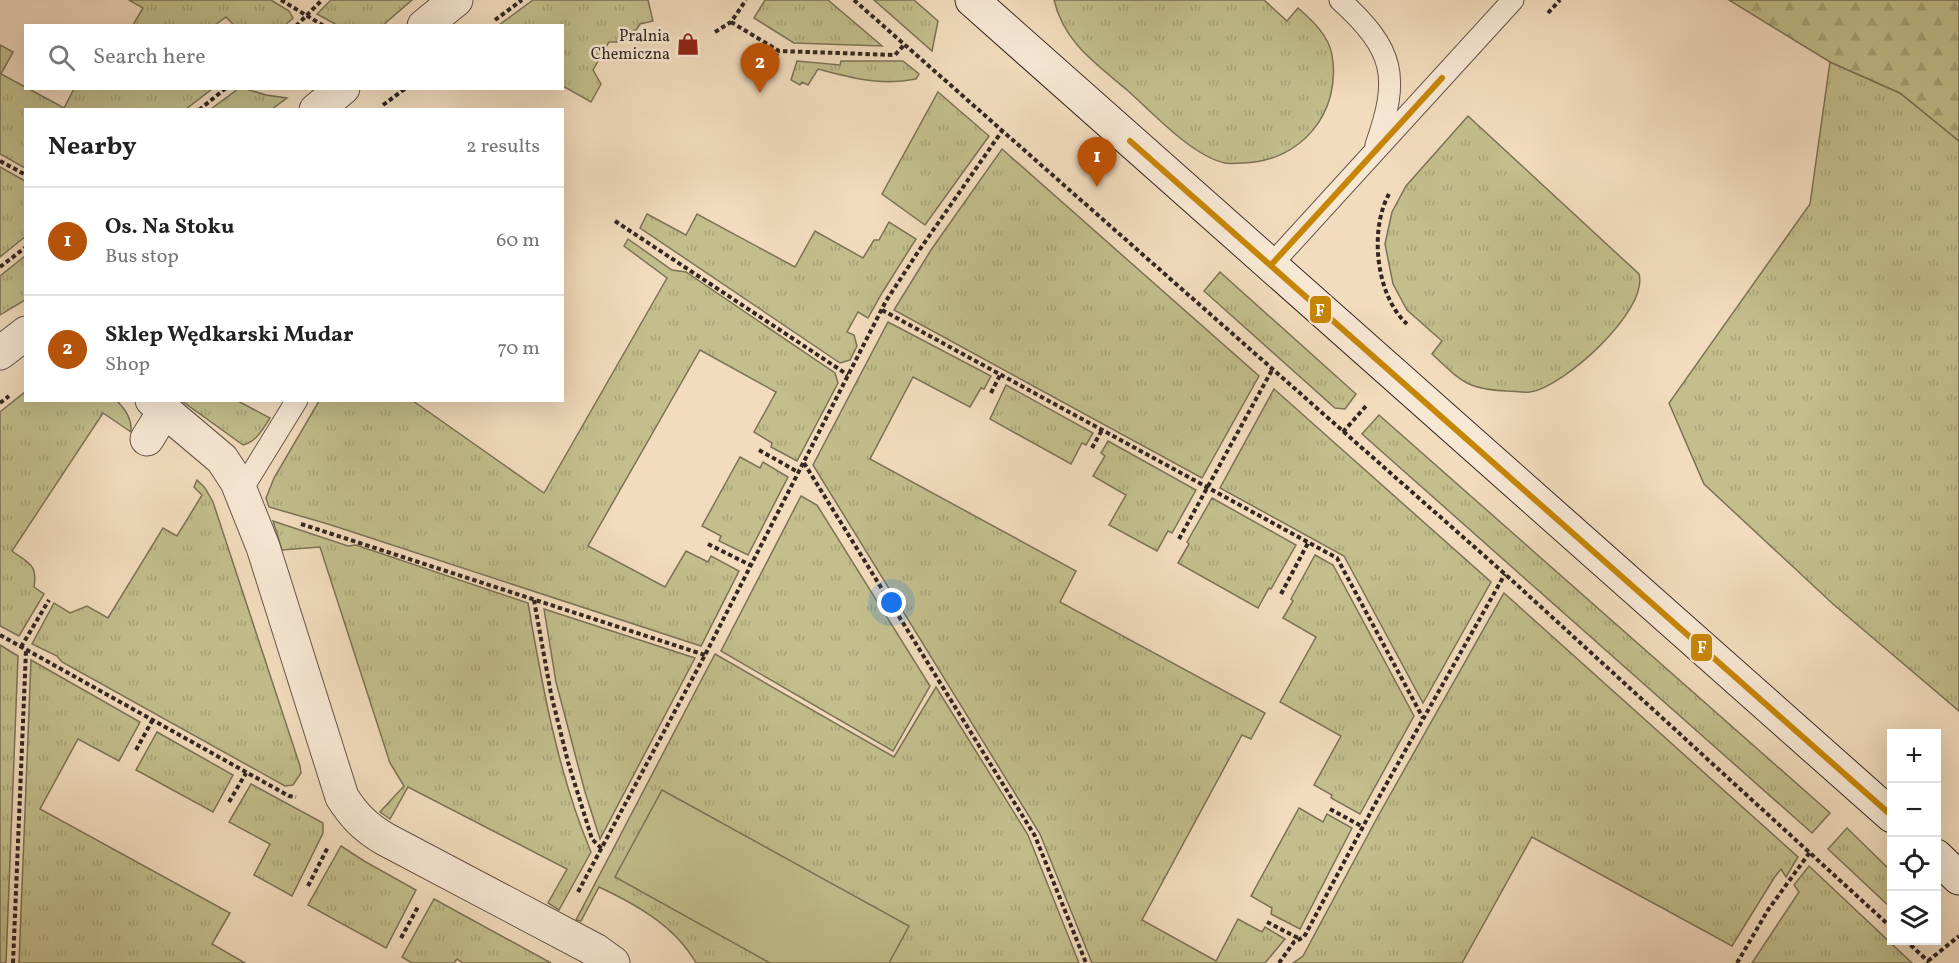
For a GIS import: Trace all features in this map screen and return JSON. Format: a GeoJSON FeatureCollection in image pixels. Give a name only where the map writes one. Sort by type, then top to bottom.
{"type":"FeatureCollection","features":[{"type":"Feature","properties":{"kind":"street"},"geometry":{"type":"LineString","coordinates":[[426,24],[456,0]]}},
{"type":"Feature","properties":{"kind":"street"},"geometry":{"type":"LineString","coordinates":[[972,0],[1887,812]]}},
{"type":"Feature","properties":{"kind":"street"},"geometry":{"type":"LineString","coordinates":[[319,108],[341,90]]}},
{"type":"Feature","properties":{"kind":"street"},"geometry":{"type":"LineString","coordinates":[[0,353],[24,335]]}},
{"type":"Feature","properties":{"kind":"street"},"geometry":{"type":"LineString","coordinates":[[147,439],[158,405],[222,459],[237,482],[262,548],[342,797],[354,815],[368,829],[385,839],[595,950],[613,963]]}},
{"type":"Feature","properties":{"kind":"street"},"geometry":{"type":"LineString","coordinates":[[1941,861],[1959,878]]}},
{"type":"Feature","properties":{"kind":"lane"},"geometry":{"type":"LineString","coordinates":[[1340,0],[1370,30],[1385,55],[1390,77],[1390,98],[1373,154]]}},
{"type":"Feature","properties":{"kind":"lane"},"geometry":{"type":"LineString","coordinates":[[1271,265],[1513,0]]}},
{"type":"Feature","properties":{"kind":"lane"},"geometry":{"type":"LineString","coordinates":[[241,491],[296,402]]}},
{"type":"Feature","properties":{"kind":"path"},"geometry":{"type":"LineString","coordinates":[[281,0],[321,24]]}},
{"type":"Feature","properties":{"kind":"path"},"geometry":{"type":"LineString","coordinates":[[298,24],[322,0]]}},
{"type":"Feature","properties":{"kind":"path"},"geometry":{"type":"LineString","coordinates":[[491,24],[522,0]]}},
{"type":"Feature","properties":{"kind":"path"},"geometry":{"type":"LineString","coordinates":[[715,32],[731,22],[746,0]]}},
{"type":"Feature","properties":{"kind":"path"},"geometry":{"type":"LineString","coordinates":[[854,0],[1505,574],[1887,923]]}},
{"type":"Feature","properties":{"kind":"path"},"geometry":{"type":"LineString","coordinates":[[1545,17],[1560,0]]}},
{"type":"Feature","properties":{"kind":"path"},"geometry":{"type":"LineString","coordinates":[[731,22],[779,51],[895,55],[904,45]]}},
{"type":"Feature","properties":{"kind":"path"},"geometry":{"type":"LineString","coordinates":[[767,70],[779,51]]}},
{"type":"Feature","properties":{"kind":"path"},"geometry":{"type":"LineString","coordinates":[[201,108],[223,90]]}},
{"type":"Feature","properties":{"kind":"path"},"geometry":{"type":"LineString","coordinates":[[381,108],[403,90]]}},
{"type":"Feature","properties":{"kind":"path"},"geometry":{"type":"LineString","coordinates":[[580,890],[705,655],[882,310],[918,252],[1002,131]]}},
{"type":"Feature","properties":{"kind":"path"},"geometry":{"type":"LineString","coordinates":[[0,161],[24,174]]}},
{"type":"Feature","properties":{"kind":"path"},"geometry":{"type":"LineString","coordinates":[[1394,188],[1387,196],[1378,230],[1378,262],[1386,294],[1402,320],[1410,326]]}},
{"type":"Feature","properties":{"kind":"path"},"geometry":{"type":"LineString","coordinates":[[615,221],[848,375]]}},
{"type":"Feature","properties":{"kind":"path"},"geometry":{"type":"LineString","coordinates":[[0,267],[24,249]]}},
{"type":"Feature","properties":{"kind":"path"},"geometry":{"type":"LineString","coordinates":[[882,310],[1337,558],[1423,718]]}},
{"type":"Feature","properties":{"kind":"path"},"geometry":{"type":"LineString","coordinates":[[1179,539],[1272,370]]}},
{"type":"Feature","properties":{"kind":"path"},"geometry":{"type":"LineString","coordinates":[[991,393],[1000,375]]}},
{"type":"Feature","properties":{"kind":"path"},"geometry":{"type":"LineString","coordinates":[[1343,432],[1369,402]]}},
{"type":"Feature","properties":{"kind":"path"},"geometry":{"type":"LineString","coordinates":[[1092,448],[1102,430]]}},
{"type":"Feature","properties":{"kind":"path"},"geometry":{"type":"LineString","coordinates":[[759,450],[798,472]]}},
{"type":"Feature","properties":{"kind":"path"},"geometry":{"type":"LineString","coordinates":[[804,462],[1035,836],[1086,963]]}},
{"type":"Feature","properties":{"kind":"path"},"geometry":{"type":"LineString","coordinates":[[307,526],[705,655]]}},
{"type":"Feature","properties":{"kind":"path"},"geometry":{"type":"LineString","coordinates":[[1281,594],[1308,543]]}},
{"type":"Feature","properties":{"kind":"path"},"geometry":{"type":"LineString","coordinates":[[708,544],[750,566]]}},
{"type":"Feature","properties":{"kind":"path"},"geometry":{"type":"LineString","coordinates":[[1279,963],[1294,942],[1304,937],[1423,718],[1505,574]]}},
{"type":"Feature","properties":{"kind":"path"},"geometry":{"type":"LineString","coordinates":[[21,647],[49,600]]}},
{"type":"Feature","properties":{"kind":"path"},"geometry":{"type":"LineString","coordinates":[[534,600],[551,694],[568,762],[592,839],[602,849]]}},
{"type":"Feature","properties":{"kind":"path"},"geometry":{"type":"LineString","coordinates":[[1,636],[246,773],[289,796],[299,797]]}},
{"type":"Feature","properties":{"kind":"path"},"geometry":{"type":"LineString","coordinates":[[13,963],[26,650]]}},
{"type":"Feature","properties":{"kind":"path"},"geometry":{"type":"LineString","coordinates":[[136,750],[152,721]]}},
{"type":"Feature","properties":{"kind":"path"},"geometry":{"type":"LineString","coordinates":[[230,802],[246,773]]}},
{"type":"Feature","properties":{"kind":"path"},"geometry":{"type":"LineString","coordinates":[[1330,809],[1363,827]]}},
{"type":"Feature","properties":{"kind":"path"},"geometry":{"type":"LineString","coordinates":[[1737,963],[1768,910],[1810,852]]}},
{"type":"Feature","properties":{"kind":"path"},"geometry":{"type":"LineString","coordinates":[[308,886],[315,872]]}},
{"type":"Feature","properties":{"kind":"path"},"geometry":{"type":"LineString","coordinates":[[401,938],[424,897]]}},
{"type":"Feature","properties":{"kind":"path"},"geometry":{"type":"LineString","coordinates":[[1267,922],[1300,939]]}},
{"type":"Feature","properties":{"kind":"path"},"geometry":{"type":"LineString","coordinates":[[1910,945],[1928,962],[1959,936]]}},
{"type":"Feature","properties":{"kind":"green space"},"geometry":{"type":"Polygon","coordinates":[[[129,0],[271,0],[289,11],[293,18],[286,24],[233,24],[226,17],[216,24],[134,24],[143,8],[129,0]]]}},
{"type":"Feature","properties":{"kind":"green space"},"geometry":{"type":"Polygon","coordinates":[[[331,0],[412,0],[384,24],[335,24],[317,14],[331,0]]]}},
{"type":"Feature","properties":{"kind":"green space"},"geometry":{"type":"Polygon","coordinates":[[[533,0],[648,0],[653,21],[640,24],[625,42],[609,42],[593,70],[601,84],[591,102],[564,87],[564,24],[500,24],[533,0]]]}},
{"type":"Feature","properties":{"kind":"green space"},"geometry":{"type":"Polygon","coordinates":[[[765,0],[828,0],[882,46],[794,43],[754,18],[765,0]]]}},
{"type":"Feature","properties":{"kind":"green space"},"geometry":{"type":"Polygon","coordinates":[[[874,0],[914,0],[938,21],[932,51],[874,0]]]}},
{"type":"Feature","properties":{"kind":"green space"},"geometry":{"type":"Polygon","coordinates":[[[1054,0],[1264,0],[1287,21],[1298,8],[1319,29],[1330,48],[1333,76],[1330,96],[1313,130],[1299,144],[1282,154],[1243,163],[1227,163],[1212,159],[1186,143],[1082,51],[1065,28],[1054,0]]]}},
{"type":"Feature","properties":{"kind":"green space"},"geometry":{"type":"Polygon","coordinates":[[[1729,0],[1959,0],[1959,141],[1900,93],[1830,62],[1729,0]]]}},
{"type":"Feature","properties":{"kind":"green space"},"geometry":{"type":"Polygon","coordinates":[[[0,45],[13,52],[1,74],[24,86],[24,90],[31,90],[64,108],[24,108],[24,167],[0,154],[0,45]]]}},
{"type":"Feature","properties":{"kind":"green space"},"geometry":{"type":"Polygon","coordinates":[[[797,61],[840,65],[841,61],[903,61],[919,74],[916,79],[891,82],[854,78],[818,69],[808,85],[802,82],[800,85],[791,80],[797,61]]]}},
{"type":"Feature","properties":{"kind":"green space"},"geometry":{"type":"Polygon","coordinates":[[[1830,62],[1900,93],[1959,141],[1959,711],[1833,604],[1704,484],[1669,403],[1810,204],[1830,62]]]}},
{"type":"Feature","properties":{"kind":"green space"},"geometry":{"type":"Polygon","coordinates":[[[73,90],[211,90],[187,108],[64,108],[73,90]]]}},
{"type":"Feature","properties":{"kind":"green space"},"geometry":{"type":"Polygon","coordinates":[[[237,90],[249,90],[287,98],[273,108],[212,108],[237,90]]]}},
{"type":"Feature","properties":{"kind":"green space"},"geometry":{"type":"Polygon","coordinates":[[[938,92],[989,136],[925,225],[882,194],[938,92]]]}},
{"type":"Feature","properties":{"kind":"green space"},"geometry":{"type":"Polygon","coordinates":[[[1468,116],[1639,274],[1639,289],[1631,307],[1601,345],[1563,377],[1530,392],[1482,388],[1473,386],[1458,377],[1432,354],[1442,341],[1407,310],[1393,284],[1385,244],[1392,212],[1406,186],[1468,116]]]}},
{"type":"Feature","properties":{"kind":"green space"},"geometry":{"type":"Polygon","coordinates":[[[1002,149],[1259,376],[1202,478],[894,310],[931,250],[1002,149]]]}},
{"type":"Feature","properties":{"kind":"green space"},"geometry":{"type":"Polygon","coordinates":[[[0,167],[24,180],[24,238],[0,257],[0,167]]]}},
{"type":"Feature","properties":{"kind":"green space"},"geometry":{"type":"Polygon","coordinates":[[[647,214],[686,235],[697,214],[795,267],[815,231],[863,258],[874,240],[879,240],[889,222],[916,239],[868,318],[858,312],[847,332],[854,335],[857,346],[850,360],[840,363],[640,228],[647,214]]]}},
{"type":"Feature","properties":{"kind":"green space"},"geometry":{"type":"Polygon","coordinates":[[[628,239],[672,270],[686,272],[835,373],[838,383],[797,461],[771,447],[772,443],[754,432],[776,392],[700,350],[588,546],[665,587],[686,551],[708,562],[711,556],[739,571],[701,646],[328,524],[269,507],[266,498],[274,478],[318,402],[414,402],[544,493],[667,278],[624,246],[628,239]]]}},
{"type":"Feature","properties":{"kind":"green space"},"geometry":{"type":"Polygon","coordinates":[[[24,257],[24,301],[0,315],[0,276],[24,257]]]}},
{"type":"Feature","properties":{"kind":"green space"},"geometry":{"type":"Polygon","coordinates":[[[1220,272],[1356,394],[1345,409],[1335,408],[1204,291],[1220,272]]]}},
{"type":"Feature","properties":{"kind":"green space"},"geometry":{"type":"Polygon","coordinates":[[[888,322],[991,376],[970,407],[913,377],[870,459],[1076,571],[1060,602],[1265,713],[1251,739],[1242,735],[1142,920],[1216,961],[1238,919],[1262,932],[1265,927],[1285,939],[1265,963],[1092,963],[1040,834],[813,465],[888,322]]]}},
{"type":"Feature","properties":{"kind":"green space"},"geometry":{"type":"Polygon","coordinates":[[[1006,385],[1093,433],[1086,445],[1082,443],[1071,464],[990,419],[1006,385]]]}},
{"type":"Feature","properties":{"kind":"green space"},"geometry":{"type":"Polygon","coordinates":[[[1274,389],[1491,582],[1423,703],[1344,556],[1220,488],[1274,389]]]}},
{"type":"Feature","properties":{"kind":"green space"},"geometry":{"type":"Polygon","coordinates":[[[24,393],[24,402],[118,402],[128,415],[131,432],[103,413],[12,551],[33,569],[34,587],[44,594],[19,636],[0,626],[0,412],[24,393]]]}},
{"type":"Feature","properties":{"kind":"green space"},"geometry":{"type":"Polygon","coordinates":[[[183,402],[240,402],[270,418],[256,438],[243,445],[183,402]]]}},
{"type":"Feature","properties":{"kind":"green space"},"geometry":{"type":"Polygon","coordinates":[[[1379,415],[1830,813],[1812,833],[1362,434],[1379,415]]]}},
{"type":"Feature","properties":{"kind":"green space"},"geometry":{"type":"Polygon","coordinates":[[[1108,441],[1196,490],[1172,533],[1168,531],[1157,551],[1109,525],[1126,495],[1093,476],[1105,456],[1101,453],[1108,441]]]}},
{"type":"Feature","properties":{"kind":"green space"},"geometry":{"type":"Polygon","coordinates":[[[740,457],[760,468],[763,462],[788,477],[748,555],[719,541],[721,536],[702,526],[740,457]]]}},
{"type":"Feature","properties":{"kind":"green space"},"geometry":{"type":"Polygon","coordinates":[[[197,480],[213,502],[300,766],[301,773],[293,785],[285,786],[32,644],[54,603],[70,613],[87,606],[108,618],[163,528],[177,536],[202,495],[194,487],[197,480]]]}},
{"type":"Feature","properties":{"kind":"green space"},"geometry":{"type":"Polygon","coordinates":[[[801,496],[817,505],[930,686],[893,751],[721,651],[801,496]]]}},
{"type":"Feature","properties":{"kind":"green space"},"geometry":{"type":"Polygon","coordinates":[[[1212,498],[1296,545],[1258,608],[1178,563],[1212,498]]]}},
{"type":"Feature","properties":{"kind":"green space"},"geometry":{"type":"Polygon","coordinates":[[[273,521],[348,546],[356,545],[528,603],[545,697],[560,761],[591,852],[559,910],[548,903],[567,869],[408,787],[390,819],[380,812],[404,786],[390,763],[320,547],[282,550],[273,521]]]}},
{"type":"Feature","properties":{"kind":"green space"},"geometry":{"type":"Polygon","coordinates":[[[1315,555],[1333,565],[1414,716],[1360,814],[1331,798],[1332,795],[1314,785],[1341,736],[1280,702],[1316,637],[1283,618],[1315,555]]]}},
{"type":"Feature","properties":{"kind":"green space"},"geometry":{"type":"Polygon","coordinates":[[[1504,593],[1798,857],[1786,877],[1781,869],[1774,878],[1732,946],[1532,837],[1462,963],[1293,963],[1303,956],[1377,818],[1504,593]]]}},
{"type":"Feature","properties":{"kind":"green space"},"geometry":{"type":"Polygon","coordinates":[[[544,609],[695,658],[600,839],[556,682],[544,609]]]}},
{"type":"Feature","properties":{"kind":"green space"},"geometry":{"type":"Polygon","coordinates":[[[0,645],[18,656],[6,963],[0,963],[0,645]]]}},
{"type":"Feature","properties":{"kind":"green space"},"geometry":{"type":"Polygon","coordinates":[[[715,654],[894,757],[936,687],[1028,835],[1079,963],[696,963],[666,927],[641,909],[599,887],[581,921],[576,920],[715,654]]]}},
{"type":"Feature","properties":{"kind":"green space"},"geometry":{"type":"Polygon","coordinates":[[[31,660],[140,722],[119,761],[78,739],[40,809],[230,913],[212,944],[245,963],[19,963],[31,660]]]}},
{"type":"Feature","properties":{"kind":"green space"},"geometry":{"type":"Polygon","coordinates":[[[157,732],[233,775],[213,812],[136,770],[157,732]]]}},
{"type":"Feature","properties":{"kind":"green space"},"geometry":{"type":"Polygon","coordinates":[[[251,784],[323,823],[323,833],[292,896],[254,875],[270,844],[229,822],[251,784]]]}},
{"type":"Feature","properties":{"kind":"green space"},"geometry":{"type":"Polygon","coordinates":[[[662,790],[909,926],[889,963],[770,963],[615,877],[662,790]]]}},
{"type":"Feature","properties":{"kind":"green space"},"geometry":{"type":"Polygon","coordinates":[[[1299,808],[1323,822],[1327,814],[1352,828],[1300,929],[1271,914],[1272,908],[1251,896],[1299,808]]]}},
{"type":"Feature","properties":{"kind":"green space"},"geometry":{"type":"Polygon","coordinates":[[[1847,828],[1887,867],[1887,904],[1828,849],[1847,828]]]}},
{"type":"Feature","properties":{"kind":"green space"},"geometry":{"type":"Polygon","coordinates":[[[341,846],[416,890],[386,948],[308,905],[341,846]]]}},
{"type":"Feature","properties":{"kind":"green space"},"geometry":{"type":"Polygon","coordinates":[[[1809,866],[1887,939],[1887,945],[1893,945],[1912,963],[1752,963],[1799,892],[1794,885],[1809,866]]]}},
{"type":"Feature","properties":{"kind":"green space"},"geometry":{"type":"Polygon","coordinates":[[[434,899],[551,963],[463,963],[457,959],[454,963],[412,963],[402,957],[434,899]]]}},
{"type":"Feature","properties":{"kind":"transit line","name":"F"},"geometry":{"type":"LineString","coordinates":[[1271,265],[1442,78]]}},
{"type":"Feature","properties":{"kind":"transit line","name":"F"},"geometry":{"type":"LineString","coordinates":[[1130,141],[1887,812]]}},
{"type":"Feature","properties":{"kind":"place","name":"Pralnia Chemiczna"},"geometry":{"type":"Point","coordinates":[688,44]}},
{"type":"Feature","properties":{"kind":"place","name":"Sklep Wędkarski Mudar"},"geometry":{"type":"Point","coordinates":[760,93]}},
{"type":"Feature","properties":{"kind":"place","name":"Os. Na Stoku"},"geometry":{"type":"Point","coordinates":[1097,187]}}]}
